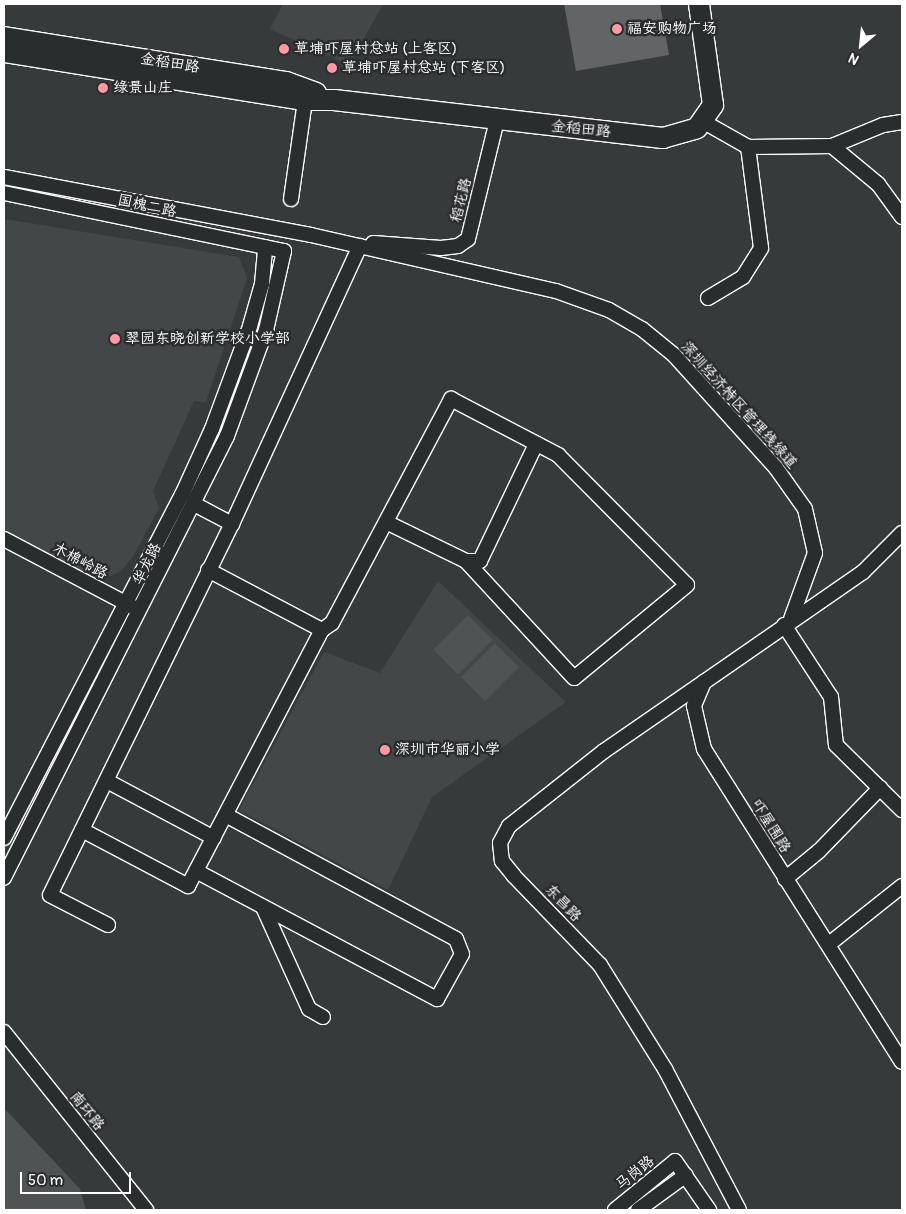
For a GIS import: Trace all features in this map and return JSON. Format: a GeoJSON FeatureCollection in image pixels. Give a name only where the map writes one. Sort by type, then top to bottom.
{"type":"FeatureCollection","features":[{"type":"Feature","properties":{"kind":"street"},"geometry":{"type":"LineString","coordinates":[[699,4],[714,97],[704,122],[748,147],[832,146],[883,124],[902,122]]}},
{"type":"Feature","properties":{"kind":"street","name":"金稻田路"},"geometry":{"type":"LineString","coordinates":[[4,37],[286,82],[305,95]]}},
{"type":"Feature","properties":{"kind":"street","name":"金稻田路"},"geometry":{"type":"LineString","coordinates":[[4,52],[334,100],[663,138],[689,132],[704,122]]}},
{"type":"Feature","properties":{"kind":"street"},"geometry":{"type":"LineString","coordinates":[[291,199],[305,95]]}},
{"type":"Feature","properties":{"kind":"street","name":"稻花路"},"geometry":{"type":"LineString","coordinates":[[360,246],[379,242],[441,248],[458,246],[468,239],[497,120]]}},
{"type":"Feature","properties":{"kind":"street"},"geometry":{"type":"LineString","coordinates":[[832,146],[878,184],[902,217]]}},
{"type":"Feature","properties":{"kind":"street"},"geometry":{"type":"LineString","coordinates":[[708,298],[743,277],[761,248],[748,147]]}},
{"type":"Feature","properties":{"kind":"street"},"geometry":{"type":"LineString","coordinates":[[4,176],[50,186],[48,202]]}},
{"type":"Feature","properties":{"kind":"street","name":"深圳经济特区管理线绿道"},"geometry":{"type":"LineString","coordinates":[[50,186],[360,246],[556,291],[609,310],[642,329],[674,355],[776,468],[805,508],[815,553],[788,622]]}},
{"type":"Feature","properties":{"kind":"street","name":"国槐二路"},"geometry":{"type":"LineString","coordinates":[[4,193],[265,248],[284,250]]}},
{"type":"Feature","properties":{"kind":"street"},"geometry":{"type":"LineString","coordinates":[[108,925],[50,895],[232,524],[360,246]]}},
{"type":"Feature","properties":{"kind":"street","name":"华龙路"},"geometry":{"type":"LineString","coordinates":[[4,838],[126,603],[215,420],[262,284],[265,248]]}},
{"type":"Feature","properties":{"kind":"street","name":"华龙路"},"geometry":{"type":"LineString","coordinates":[[4,878],[196,505],[250,378],[278,290],[284,250]]}},
{"type":"Feature","properties":{"kind":"street"},"geometry":{"type":"LineString","coordinates":[[82,830],[188,886],[322,630],[332,623],[451,399],[558,455],[687,585],[574,678],[466,561],[386,522]]}},
{"type":"Feature","properties":{"kind":"street"},"geometry":{"type":"LineString","coordinates":[[466,561],[480,562],[536,444]]}},
{"type":"Feature","properties":{"kind":"street"},"geometry":{"type":"LineString","coordinates":[[196,505],[232,524]]}},
{"type":"Feature","properties":{"kind":"street"},"geometry":{"type":"LineString","coordinates":[[704,682],[788,622],[863,572],[902,533]]}},
{"type":"Feature","properties":{"kind":"street","name":"木棉岭路"},"geometry":{"type":"LineString","coordinates":[[4,539],[141,611]]}},
{"type":"Feature","properties":{"kind":"street"},"geometry":{"type":"LineString","coordinates":[[208,570],[322,630]]}},
{"type":"Feature","properties":{"kind":"street"},"geometry":{"type":"LineString","coordinates":[[788,622],[831,697],[836,745],[902,810]]}},
{"type":"Feature","properties":{"kind":"street","name":"吓屋围路"},"geometry":{"type":"LineString","coordinates":[[704,682],[694,706],[704,748],[902,1062]]}},
{"type":"Feature","properties":{"kind":"street","name":"东昌路"},"geometry":{"type":"LineString","coordinates":[[704,682],[582,768],[509,826],[500,844],[502,861],[514,876],[600,965],[665,1069],[739,1210]]}},
{"type":"Feature","properties":{"kind":"street"},"geometry":{"type":"LineString","coordinates":[[107,782],[214,838]]}},
{"type":"Feature","properties":{"kind":"street"},"geometry":{"type":"LineString","coordinates":[[785,879],[819,852],[880,788]]}},
{"type":"Feature","properties":{"kind":"street"},"geometry":{"type":"LineString","coordinates":[[196,871],[437,999],[462,954],[456,939],[226,815]]}},
{"type":"Feature","properties":{"kind":"street"},"geometry":{"type":"LineString","coordinates":[[829,944],[902,886]]}},
{"type":"Feature","properties":{"kind":"street"},"geometry":{"type":"LineString","coordinates":[[263,907],[308,1009],[323,1017]]}},
{"type":"Feature","properties":{"kind":"street","name":"南环路"},"geometry":{"type":"LineString","coordinates":[[4,1032],[146,1210]]}},
{"type":"Feature","properties":{"kind":"street","name":"马岗路"},"geometry":{"type":"LineString","coordinates":[[615,1210],[675,1161],[686,1175],[638,1210]]}},
{"type":"Feature","properties":{"kind":"street"},"geometry":{"type":"LineString","coordinates":[[686,1175],[709,1210]]}},
{"type":"Feature","properties":{"kind":"shaded area"},"geometry":{"type":"Polygon","coordinates":[[[283,4],[383,4],[349,65],[270,29],[283,4]]]}},
{"type":"Feature","properties":{"kind":"shaded area","name":"翠园东晓创新学校小学部"},"geometry":{"type":"Polygon","coordinates":[[[4,219],[239,257],[247,278],[206,402],[194,401],[153,491],[159,508],[134,555],[122,570],[105,579],[91,578],[4,532],[4,219]]]}},
{"type":"Feature","properties":{"kind":"shaded area","name":"深圳市华丽小学"},"geometry":{"type":"Polygon","coordinates":[[[438,581],[566,702],[432,797],[388,890],[239,810],[324,652],[380,673],[438,581]]]}},
{"type":"Feature","properties":{"kind":"shaded area"},"geometry":{"type":"Polygon","coordinates":[[[468,615],[493,640],[458,674],[433,650],[468,615]]]}},
{"type":"Feature","properties":{"kind":"shaded area"},"geometry":{"type":"Polygon","coordinates":[[[495,643],[519,667],[485,701],[461,677],[495,643]]]}},
{"type":"Feature","properties":{"kind":"shaded area"},"geometry":{"type":"Polygon","coordinates":[[[4,1108],[80,1189],[86,1210],[4,1210],[4,1108]]]}},
{"type":"Feature","properties":{"kind":"building","name":"福安购物广场"},"geometry":{"type":"Polygon","coordinates":[[[564,4],[660,4],[669,55],[576,71],[564,4]]]}},
{"type":"Feature","properties":{"kind":"place","name":"福安购物广场"},"geometry":{"type":"Point","coordinates":[617,29]}},
{"type":"Feature","properties":{"kind":"place","name":"草埔吓屋村总站 (上客区)"},"geometry":{"type":"Point","coordinates":[284,49]}},
{"type":"Feature","properties":{"kind":"place","name":"草埔吓屋村总站 (下客区)"},"geometry":{"type":"Point","coordinates":[332,68]}},
{"type":"Feature","properties":{"kind":"place","name":"绿景山庄"},"geometry":{"type":"Point","coordinates":[103,88]}},
{"type":"Feature","properties":{"kind":"place","name":"翠园东晓创新学校小学部"},"geometry":{"type":"Point","coordinates":[115,339]}},
{"type":"Feature","properties":{"kind":"place","name":"深圳市华丽小学"},"geometry":{"type":"Point","coordinates":[385,750]}}]}
